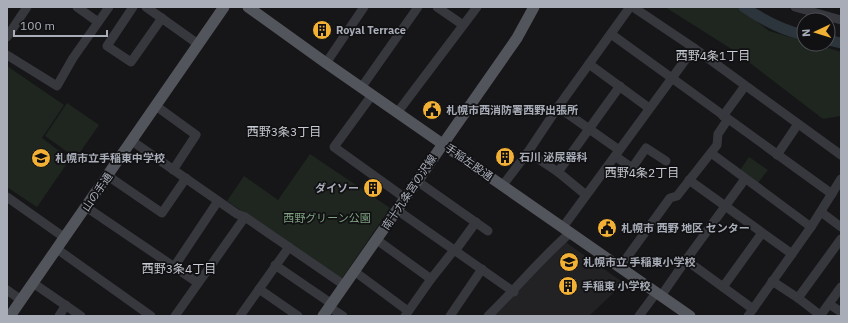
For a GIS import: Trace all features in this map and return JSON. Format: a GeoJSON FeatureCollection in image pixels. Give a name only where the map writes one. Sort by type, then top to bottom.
{"type":"FeatureCollection","features":[{"type":"Feature","properties":{"kind":"main road","name":"山の手通"},"geometry":{"type":"LineString","coordinates":[[10,316],[224,7]]}},
{"type":"Feature","properties":{"kind":"main road","name":"手稲左股通"},"geometry":{"type":"LineString","coordinates":[[248,7],[397,113],[443,143],[690,316]]}},
{"type":"Feature","properties":{"kind":"main road","name":"南十九条宮の沢線"},"geometry":{"type":"LineString","coordinates":[[328,309],[516,38],[534,7]]}},
{"type":"Feature","properties":{"kind":"street"},"geometry":{"type":"LineString","coordinates":[[7,37],[28,7]]}},
{"type":"Feature","properties":{"kind":"street"},"geometry":{"type":"LineString","coordinates":[[77,7],[98,22]]}},
{"type":"Feature","properties":{"kind":"street"},"geometry":{"type":"LineString","coordinates":[[7,55],[57,86],[73,58],[109,7]]}},
{"type":"Feature","properties":{"kind":"street"},"geometry":{"type":"LineString","coordinates":[[133,7],[107,46],[131,62],[162,18]]}},
{"type":"Feature","properties":{"kind":"street"},"geometry":{"type":"LineString","coordinates":[[146,7],[198,44]]}},
{"type":"Feature","properties":{"kind":"street"},"geometry":{"type":"LineString","coordinates":[[326,63],[364,7]]}},
{"type":"Feature","properties":{"kind":"street"},"geometry":{"type":"LineString","coordinates":[[362,88],[418,7]]}},
{"type":"Feature","properties":{"kind":"street"},"geometry":{"type":"LineString","coordinates":[[437,7],[463,25]]}},
{"type":"Feature","properties":{"kind":"street"},"geometry":{"type":"LineString","coordinates":[[397,113],[477,7]]}},
{"type":"Feature","properties":{"kind":"street"},"geometry":{"type":"LineString","coordinates":[[503,185],[528,152],[589,64],[632,7],[694,48],[841,155]]}},
{"type":"Feature","properties":{"kind":"street"},"geometry":{"type":"LineString","coordinates":[[795,7],[841,20]]}},
{"type":"Feature","properties":{"kind":"street"},"geometry":{"type":"LineString","coordinates":[[611,34],[832,194]]}},
{"type":"Feature","properties":{"kind":"street"},"geometry":{"type":"LineString","coordinates":[[488,316],[514,292],[559,243],[586,195],[694,48]]}},
{"type":"Feature","properties":{"kind":"street"},"geometry":{"type":"LineString","coordinates":[[589,64],[649,108]]}},
{"type":"Feature","properties":{"kind":"street"},"geometry":{"type":"LineString","coordinates":[[558,172],[620,86]]}},
{"type":"Feature","properties":{"kind":"street"},"geometry":{"type":"LineString","coordinates":[[620,267],[670,198],[677,196],[711,154],[717,145],[718,134],[726,118],[745,86]]}},
{"type":"Feature","properties":{"kind":"street"},"geometry":{"type":"LineString","coordinates":[[372,95],[334,147],[405,198]]}},
{"type":"Feature","properties":{"kind":"street"},"geometry":{"type":"LineString","coordinates":[[156,106],[196,136],[173,170]]}},
{"type":"Feature","properties":{"kind":"street"},"geometry":{"type":"LineString","coordinates":[[558,108],[590,129],[632,168],[646,148],[666,160]]}},
{"type":"Feature","properties":{"kind":"street"},"geometry":{"type":"LineString","coordinates":[[777,155],[798,124]]}},
{"type":"Feature","properties":{"kind":"street"},"geometry":{"type":"LineString","coordinates":[[132,141],[237,214],[245,217],[344,285]]}},
{"type":"Feature","properties":{"kind":"street"},"geometry":{"type":"LineString","coordinates":[[528,152],[558,172],[586,195]]}},
{"type":"Feature","properties":{"kind":"street"},"geometry":{"type":"LineString","coordinates":[[711,154],[811,227]]}},
{"type":"Feature","properties":{"kind":"street"},"geometry":{"type":"LineString","coordinates":[[108,176],[162,213],[186,178]]}},
{"type":"Feature","properties":{"kind":"street"},"geometry":{"type":"LineString","coordinates":[[639,316],[686,260],[745,179]]}},
{"type":"Feature","properties":{"kind":"street"},"geometry":{"type":"LineString","coordinates":[[686,260],[723,287],[751,313],[811,227],[841,179]]}},
{"type":"Feature","properties":{"kind":"street"},"geometry":{"type":"LineString","coordinates":[[690,180],[792,254]]}},
{"type":"Feature","properties":{"kind":"street"},"geometry":{"type":"LineString","coordinates":[[417,181],[488,231]]}},
{"type":"Feature","properties":{"kind":"street"},"geometry":{"type":"LineString","coordinates":[[7,197],[65,238]]}},
{"type":"Feature","properties":{"kind":"street"},"geometry":{"type":"LineString","coordinates":[[174,267],[218,201]]}},
{"type":"Feature","properties":{"kind":"street"},"geometry":{"type":"LineString","coordinates":[[86,207],[198,283]]}},
{"type":"Feature","properties":{"kind":"street"},"geometry":{"type":"LineString","coordinates":[[397,210],[514,292]]}},
{"type":"Feature","properties":{"kind":"street"},"geometry":{"type":"LineString","coordinates":[[821,212],[841,227]]}},
{"type":"Feature","properties":{"kind":"street"},"geometry":{"type":"LineString","coordinates":[[175,316],[245,217]]}},
{"type":"Feature","properties":{"kind":"street"},"geometry":{"type":"LineString","coordinates":[[354,271],[407,314],[431,279],[476,222]]}},
{"type":"Feature","properties":{"kind":"street"},"geometry":{"type":"LineString","coordinates":[[723,287],[762,232]]}},
{"type":"Feature","properties":{"kind":"street"},"geometry":{"type":"LineString","coordinates":[[798,298],[841,239]]}},
{"type":"Feature","properties":{"kind":"street"},"geometry":{"type":"LineString","coordinates":[[377,240],[431,279]]}},
{"type":"Feature","properties":{"kind":"street"},"geometry":{"type":"LineString","coordinates":[[240,316],[289,247]]}},
{"type":"Feature","properties":{"kind":"street"},"geometry":{"type":"LineString","coordinates":[[57,249],[151,316]]}},
{"type":"Feature","properties":{"kind":"street"},"geometry":{"type":"LineString","coordinates":[[275,265],[328,309],[343,316]]}},
{"type":"Feature","properties":{"kind":"street"},"geometry":{"type":"LineString","coordinates":[[450,316],[482,269]]}},
{"type":"Feature","properties":{"kind":"street"},"geometry":{"type":"LineString","coordinates":[[772,281],[798,298],[820,316],[841,287]]}},
{"type":"Feature","properties":{"kind":"street"},"geometry":{"type":"LineString","coordinates":[[33,282],[81,316]]}},
{"type":"Feature","properties":{"kind":"street"},"geometry":{"type":"LineString","coordinates":[[259,289],[298,316]]}},
{"type":"Feature","properties":{"kind":"street"},"geometry":{"type":"LineString","coordinates":[[7,290],[21,300]]}},
{"type":"Feature","properties":{"kind":"street"},"geometry":{"type":"LineString","coordinates":[[829,304],[841,312]]}},
{"type":"Feature","properties":{"kind":"street"},"geometry":{"type":"LineString","coordinates":[[59,316],[66,306]]}},
{"type":"Feature","properties":{"kind":"shaded area","name":"札幌市立 手稲東小学校"},"geometry":{"type":"Polygon","coordinates":[[[564,241],[624,283],[589,316],[491,316],[564,241]]]}},
{"type":"Feature","properties":{"kind":"green space"},"geometry":{"type":"Polygon","coordinates":[[[665,7],[739,7],[769,31],[796,39],[796,52],[836,52],[836,50],[841,52],[841,116],[823,119],[733,50],[665,7]]]}},
{"type":"Feature","properties":{"kind":"green space","name":"札幌市立手稲東中学校"},"geometry":{"type":"Polygon","coordinates":[[[7,66],[64,105],[42,138],[70,159],[37,207],[7,187],[7,66]]]}},
{"type":"Feature","properties":{"kind":"green space"},"geometry":{"type":"Polygon","coordinates":[[[67,103],[99,125],[76,158],[45,136],[67,103]]]}},
{"type":"Feature","properties":{"kind":"green space","name":"西野グリーン公園"},"geometry":{"type":"Polygon","coordinates":[[[310,154],[390,208],[341,280],[227,201],[244,176],[278,200],[310,154]]]}},
{"type":"Feature","properties":{"kind":"green space"},"geometry":{"type":"Polygon","coordinates":[[[749,157],[768,170],[758,183],[740,170],[749,157]]]}},
{"type":"Feature","properties":{"kind":"waterway"},"geometry":{"type":"LineString","coordinates":[[744,7],[772,24],[796,32]]}},
{"type":"Feature","properties":{"kind":"waterway"},"geometry":{"type":"LineString","coordinates":[[836,42],[841,43]]}},
{"type":"Feature","properties":{"kind":"place","name":"Royal Terrace"},"geometry":{"type":"Point","coordinates":[322,30]}},
{"type":"Feature","properties":{"kind":"place","name":"札幌市西消防署西野出張所"},"geometry":{"type":"Point","coordinates":[432,110]}},
{"type":"Feature","properties":{"kind":"place","name":"石川 泌尿器科"},"geometry":{"type":"Point","coordinates":[505,157]}},
{"type":"Feature","properties":{"kind":"place","name":"札幌市立手稲東中学校"},"geometry":{"type":"Point","coordinates":[41,158]}},
{"type":"Feature","properties":{"kind":"place","name":"ダイソー"},"geometry":{"type":"Point","coordinates":[373,188]}},
{"type":"Feature","properties":{"kind":"place","name":"札幌市 西野 地区 センター"},"geometry":{"type":"Point","coordinates":[607,228]}},
{"type":"Feature","properties":{"kind":"place","name":"札幌市立 手稲東小学校"},"geometry":{"type":"Point","coordinates":[569,262]}},
{"type":"Feature","properties":{"kind":"place","name":"手稲東 小学校"},"geometry":{"type":"Point","coordinates":[568,286]}},
{"type":"Feature","properties":{"kind":"district","name":"西野4条1丁目"},"geometry":{"type":"Point","coordinates":[713,55]}},
{"type":"Feature","properties":{"kind":"district","name":"西野3条3丁目"},"geometry":{"type":"Point","coordinates":[284,131]}},
{"type":"Feature","properties":{"kind":"district","name":"西野4条2丁目"},"geometry":{"type":"Point","coordinates":[642,172]}},
{"type":"Feature","properties":{"kind":"district","name":"西野3条4丁目"},"geometry":{"type":"Point","coordinates":[179,268]}}]}
